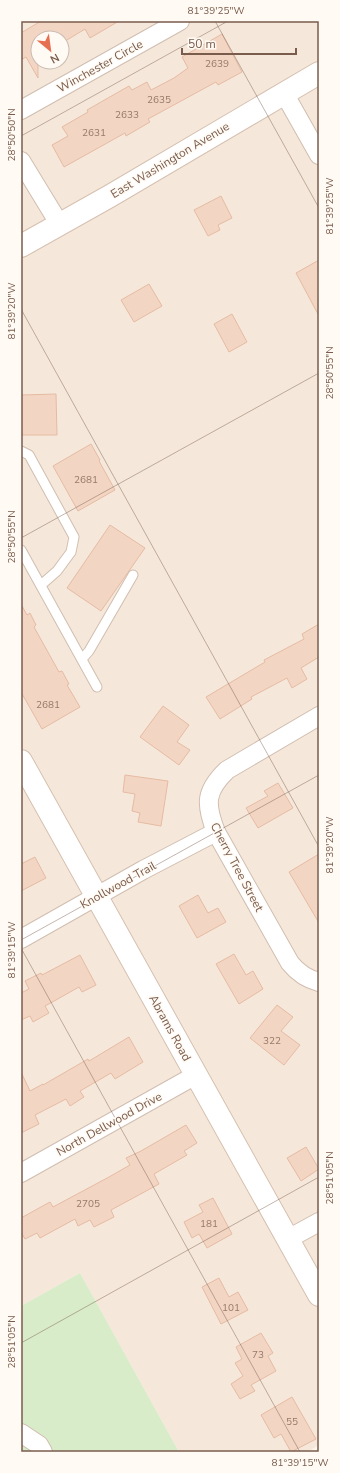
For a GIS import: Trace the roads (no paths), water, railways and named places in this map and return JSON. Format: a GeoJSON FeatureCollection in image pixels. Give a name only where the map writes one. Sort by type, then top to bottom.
{"type":"FeatureCollection","features":[{"type":"Feature","properties":{"kind":"street","name":"Winchester Circle"},"geometry":{"type":"LineString","coordinates":[[21,110],[180,21]]}},
{"type":"Feature","properties":{"kind":"street","name":"East Washington Avenue"},"geometry":{"type":"LineString","coordinates":[[21,246],[60,225],[319,73]]}},
{"type":"Feature","properties":{"kind":"street"},"geometry":{"type":"LineString","coordinates":[[284,93],[319,155]]}},
{"type":"Feature","properties":{"kind":"street"},"geometry":{"type":"LineString","coordinates":[[21,161],[60,225]]}},
{"type":"Feature","properties":{"kind":"street","name":"Cherry Tree Street"},"geometry":{"type":"LineString","coordinates":[[319,716],[227,770],[217,779],[211,789],[208,799],[210,818],[216,832],[290,964],[298,972],[310,980],[319,982]]}},
{"type":"Feature","properties":{"kind":"street","name":"Abrams Road"},"geometry":{"type":"LineString","coordinates":[[21,761],[319,1295]]}},
{"type":"Feature","properties":{"kind":"street","name":"Knollwood Trail"},"geometry":{"type":"LineString","coordinates":[[21,939],[143,870],[216,832]]}},
{"type":"Feature","properties":{"kind":"street","name":"North Dellwood Drive"},"geometry":{"type":"LineString","coordinates":[[21,1173],[196,1075]]}},
{"type":"Feature","properties":{"kind":"street"},"geometry":{"type":"LineString","coordinates":[[288,1239],[319,1222]]}},
{"type":"Feature","properties":{"kind":"street"},"geometry":{"type":"LineString","coordinates":[[21,1433],[39,1445],[43,1452]]}},
{"type":"Feature","properties":{"kind":"lane"},"geometry":{"type":"LineString","coordinates":[[21,452],[29,456],[74,537],[71,552],[57,571],[40,585]]}},
{"type":"Feature","properties":{"kind":"lane"},"geometry":{"type":"LineString","coordinates":[[21,550],[97,687]]}},
{"type":"Feature","properties":{"kind":"lane"},"geometry":{"type":"LineString","coordinates":[[82,659],[89,651],[133,575]]}}]}
